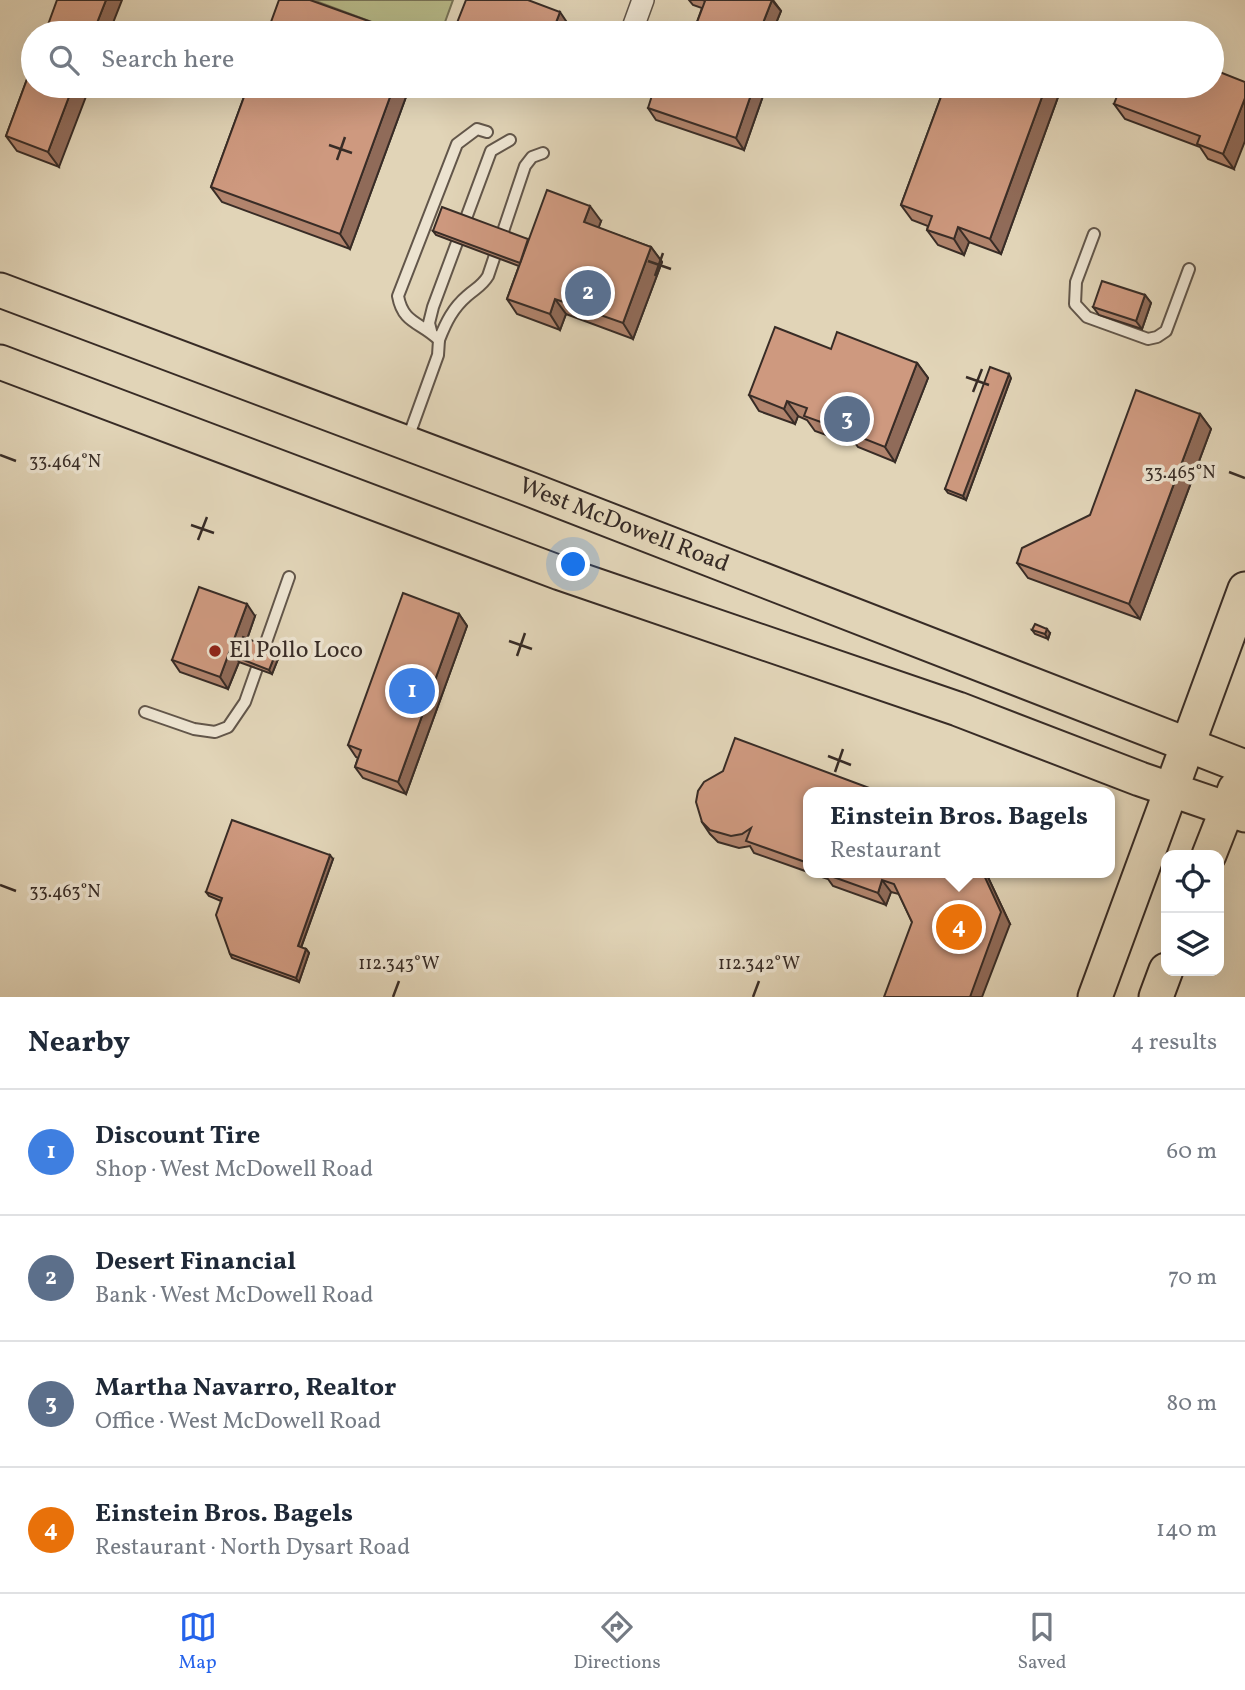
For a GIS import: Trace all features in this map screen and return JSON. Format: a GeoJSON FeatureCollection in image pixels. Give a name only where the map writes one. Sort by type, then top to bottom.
{"type":"FeatureCollection","features":[{"type":"Feature","properties":{"kind":"main road","name":"West McDowell Road"},"geometry":{"type":"LineString","coordinates":[[0,290],[406,443],[1188,746],[1244,765]]}},
{"type":"Feature","properties":{"kind":"main road"},"geometry":{"type":"LineString","coordinates":[[0,362],[561,573],[958,709],[1236,812]]}},
{"type":"Feature","properties":{"kind":"main road"},"geometry":{"type":"LineString","coordinates":[[1095,997],[1245,589]]}},
{"type":"Feature","properties":{"kind":"main road"},"geometry":{"type":"LineString","coordinates":[[1212,850],[1236,812],[1244,765]]}},
{"type":"Feature","properties":{"kind":"main road"},"geometry":{"type":"LineString","coordinates":[[1156,997],[1164,976]]}},
{"type":"Feature","properties":{"kind":"street"},"geometry":{"type":"LineString","coordinates":[[635,21],[643,0]]}},
{"type":"Feature","properties":{"kind":"lane"},"geometry":{"type":"LineString","coordinates":[[435,335],[411,321],[401,310],[398,296],[457,144],[477,129],[487,132]]}},
{"type":"Feature","properties":{"kind":"lane"},"geometry":{"type":"LineString","coordinates":[[406,443],[438,355],[435,335],[429,323],[433,307],[491,151],[510,140]]}},
{"type":"Feature","properties":{"kind":"lane"},"geometry":{"type":"LineString","coordinates":[[435,335],[450,314],[469,294],[481,287],[488,276],[525,166],[532,157],[543,153]]}},
{"type":"Feature","properties":{"kind":"lane"},"geometry":{"type":"LineString","coordinates":[[1094,234],[1076,282],[1075,304],[1087,317],[1148,339],[1157,337],[1166,331],[1189,269]]}},
{"type":"Feature","properties":{"kind":"lane"},"geometry":{"type":"LineString","coordinates":[[145,712],[194,729],[215,733],[228,727],[245,702],[289,577]]}},
{"type":"Feature","properties":{"kind":"green space"},"geometry":{"type":"Polygon","coordinates":[[[313,0],[453,0],[445,21],[369,21],[313,0]]]}},
{"type":"Feature","properties":{"kind":"building"},"geometry":{"type":"Polygon","coordinates":[[[57,0],[106,0],[98,21],[49,21],[57,0]]]}},
{"type":"Feature","properties":{"kind":"building"},"geometry":{"type":"Polygon","coordinates":[[[279,0],[310,0],[369,21],[271,21],[279,0]]]}},
{"type":"Feature","properties":{"kind":"building"},"geometry":{"type":"Polygon","coordinates":[[[466,0],[528,0],[560,12],[557,21],[458,21],[466,0]]]}},
{"type":"Feature","properties":{"kind":"building"},"geometry":{"type":"Polygon","coordinates":[[[703,0],[772,0],[764,21],[698,21],[705,1],[703,0]]]}},
{"type":"Feature","properties":{"kind":"building"},"geometry":{"type":"Polygon","coordinates":[[[1224,74],[1245,82],[1245,98],[1223,154],[1197,144],[1200,136],[1114,104],[1116,98],[1224,98],[1224,74]]]}},
{"type":"Feature","properties":{"kind":"building"},"geometry":{"type":"Polygon","coordinates":[[[21,95],[21,98],[68,98],[48,152],[6,136],[21,95]]]}},
{"type":"Feature","properties":{"kind":"building"},"geometry":{"type":"Polygon","coordinates":[[[244,98],[390,98],[340,234],[211,187],[244,98]]]}},
{"type":"Feature","properties":{"kind":"building"},"geometry":{"type":"Polygon","coordinates":[[[651,98],[750,98],[736,138],[648,108],[651,98]]]}},
{"type":"Feature","properties":{"kind":"building"},"geometry":{"type":"Polygon","coordinates":[[[941,98],[1042,98],[990,239],[958,227],[954,239],[927,230],[932,216],[901,205],[941,98]]]}},
{"type":"Feature","properties":{"kind":"building"},"geometry":{"type":"Polygon","coordinates":[[[547,190],[590,206],[584,222],[651,247],[623,323],[555,299],[550,314],[507,299],[547,190]]]}},
{"type":"Feature","properties":{"kind":"building"},"geometry":{"type":"Polygon","coordinates":[[[442,207],[528,239],[520,263],[433,231],[442,207]]]}},
{"type":"Feature","properties":{"kind":"building"},"geometry":{"type":"Polygon","coordinates":[[[1102,281],[1145,295],[1136,321],[1093,307],[1102,281]]]}},
{"type":"Feature","properties":{"kind":"building"},"geometry":{"type":"Polygon","coordinates":[[[775,327],[831,349],[837,332],[917,363],[885,447],[847,432],[852,421],[833,414],[829,425],[804,416],[807,408],[787,401],[784,409],[749,395],[775,327]]]}},
{"type":"Feature","properties":{"kind":"building"},"geometry":{"type":"Polygon","coordinates":[[[990,367],[1009,374],[963,496],[945,489],[990,367]]]}},
{"type":"Feature","properties":{"kind":"building"},"geometry":{"type":"Polygon","coordinates":[[[1136,390],[1200,414],[1129,604],[1017,563],[1022,548],[1090,515],[1136,390]]]}},
{"type":"Feature","properties":{"kind":"building","name":"El Pollo Loco"},"geometry":{"type":"Polygon","coordinates":[[[199,587],[247,604],[220,677],[172,660],[199,587]]]}},
{"type":"Feature","properties":{"kind":"building"},"geometry":{"type":"Polygon","coordinates":[[[403,593],[459,614],[398,782],[355,767],[361,750],[348,745],[403,593]]]}},
{"type":"Feature","properties":{"kind":"building"},"geometry":{"type":"Polygon","coordinates":[[[1035,624],[1047,629],[1045,634],[1032,630],[1035,624]]]}},
{"type":"Feature","properties":{"kind":"building"},"geometry":{"type":"Polygon","coordinates":[[[243,637],[277,650],[269,670],[236,657],[243,637]]]}},
{"type":"Feature","properties":{"kind":"building"},"geometry":{"type":"Polygon","coordinates":[[[735,738],[867,787],[803,787],[803,861],[746,841],[751,828],[742,834],[731,836],[710,830],[702,822],[696,802],[698,791],[704,782],[723,771],[735,738]]]}},
{"type":"Feature","properties":{"kind":"building"},"geometry":{"type":"Polygon","coordinates":[[[232,820],[330,855],[298,946],[306,949],[296,978],[230,954],[216,915],[222,898],[206,892],[232,820]]]}},
{"type":"Feature","properties":{"kind":"building"},"geometry":{"type":"Polygon","coordinates":[[[836,878],[985,878],[1001,912],[970,997],[884,997],[912,922],[894,884],[882,880],[878,893],[836,878]]]}},
{"type":"Feature","properties":{"kind":"place","name":"Desert Financial"},"geometry":{"type":"Point","coordinates":[588,293]}},
{"type":"Feature","properties":{"kind":"place","name":"Martha Navarro, Realtor"},"geometry":{"type":"Point","coordinates":[847,419]}},
{"type":"Feature","properties":{"kind":"place","name":"El Pollo Loco"},"geometry":{"type":"Point","coordinates":[215,651]}},
{"type":"Feature","properties":{"kind":"place","name":"Discount Tire"},"geometry":{"type":"Point","coordinates":[412,691]}},
{"type":"Feature","properties":{"kind":"place","name":"Einstein Bros. Bagels"},"geometry":{"type":"Point","coordinates":[959,927]}}]}
